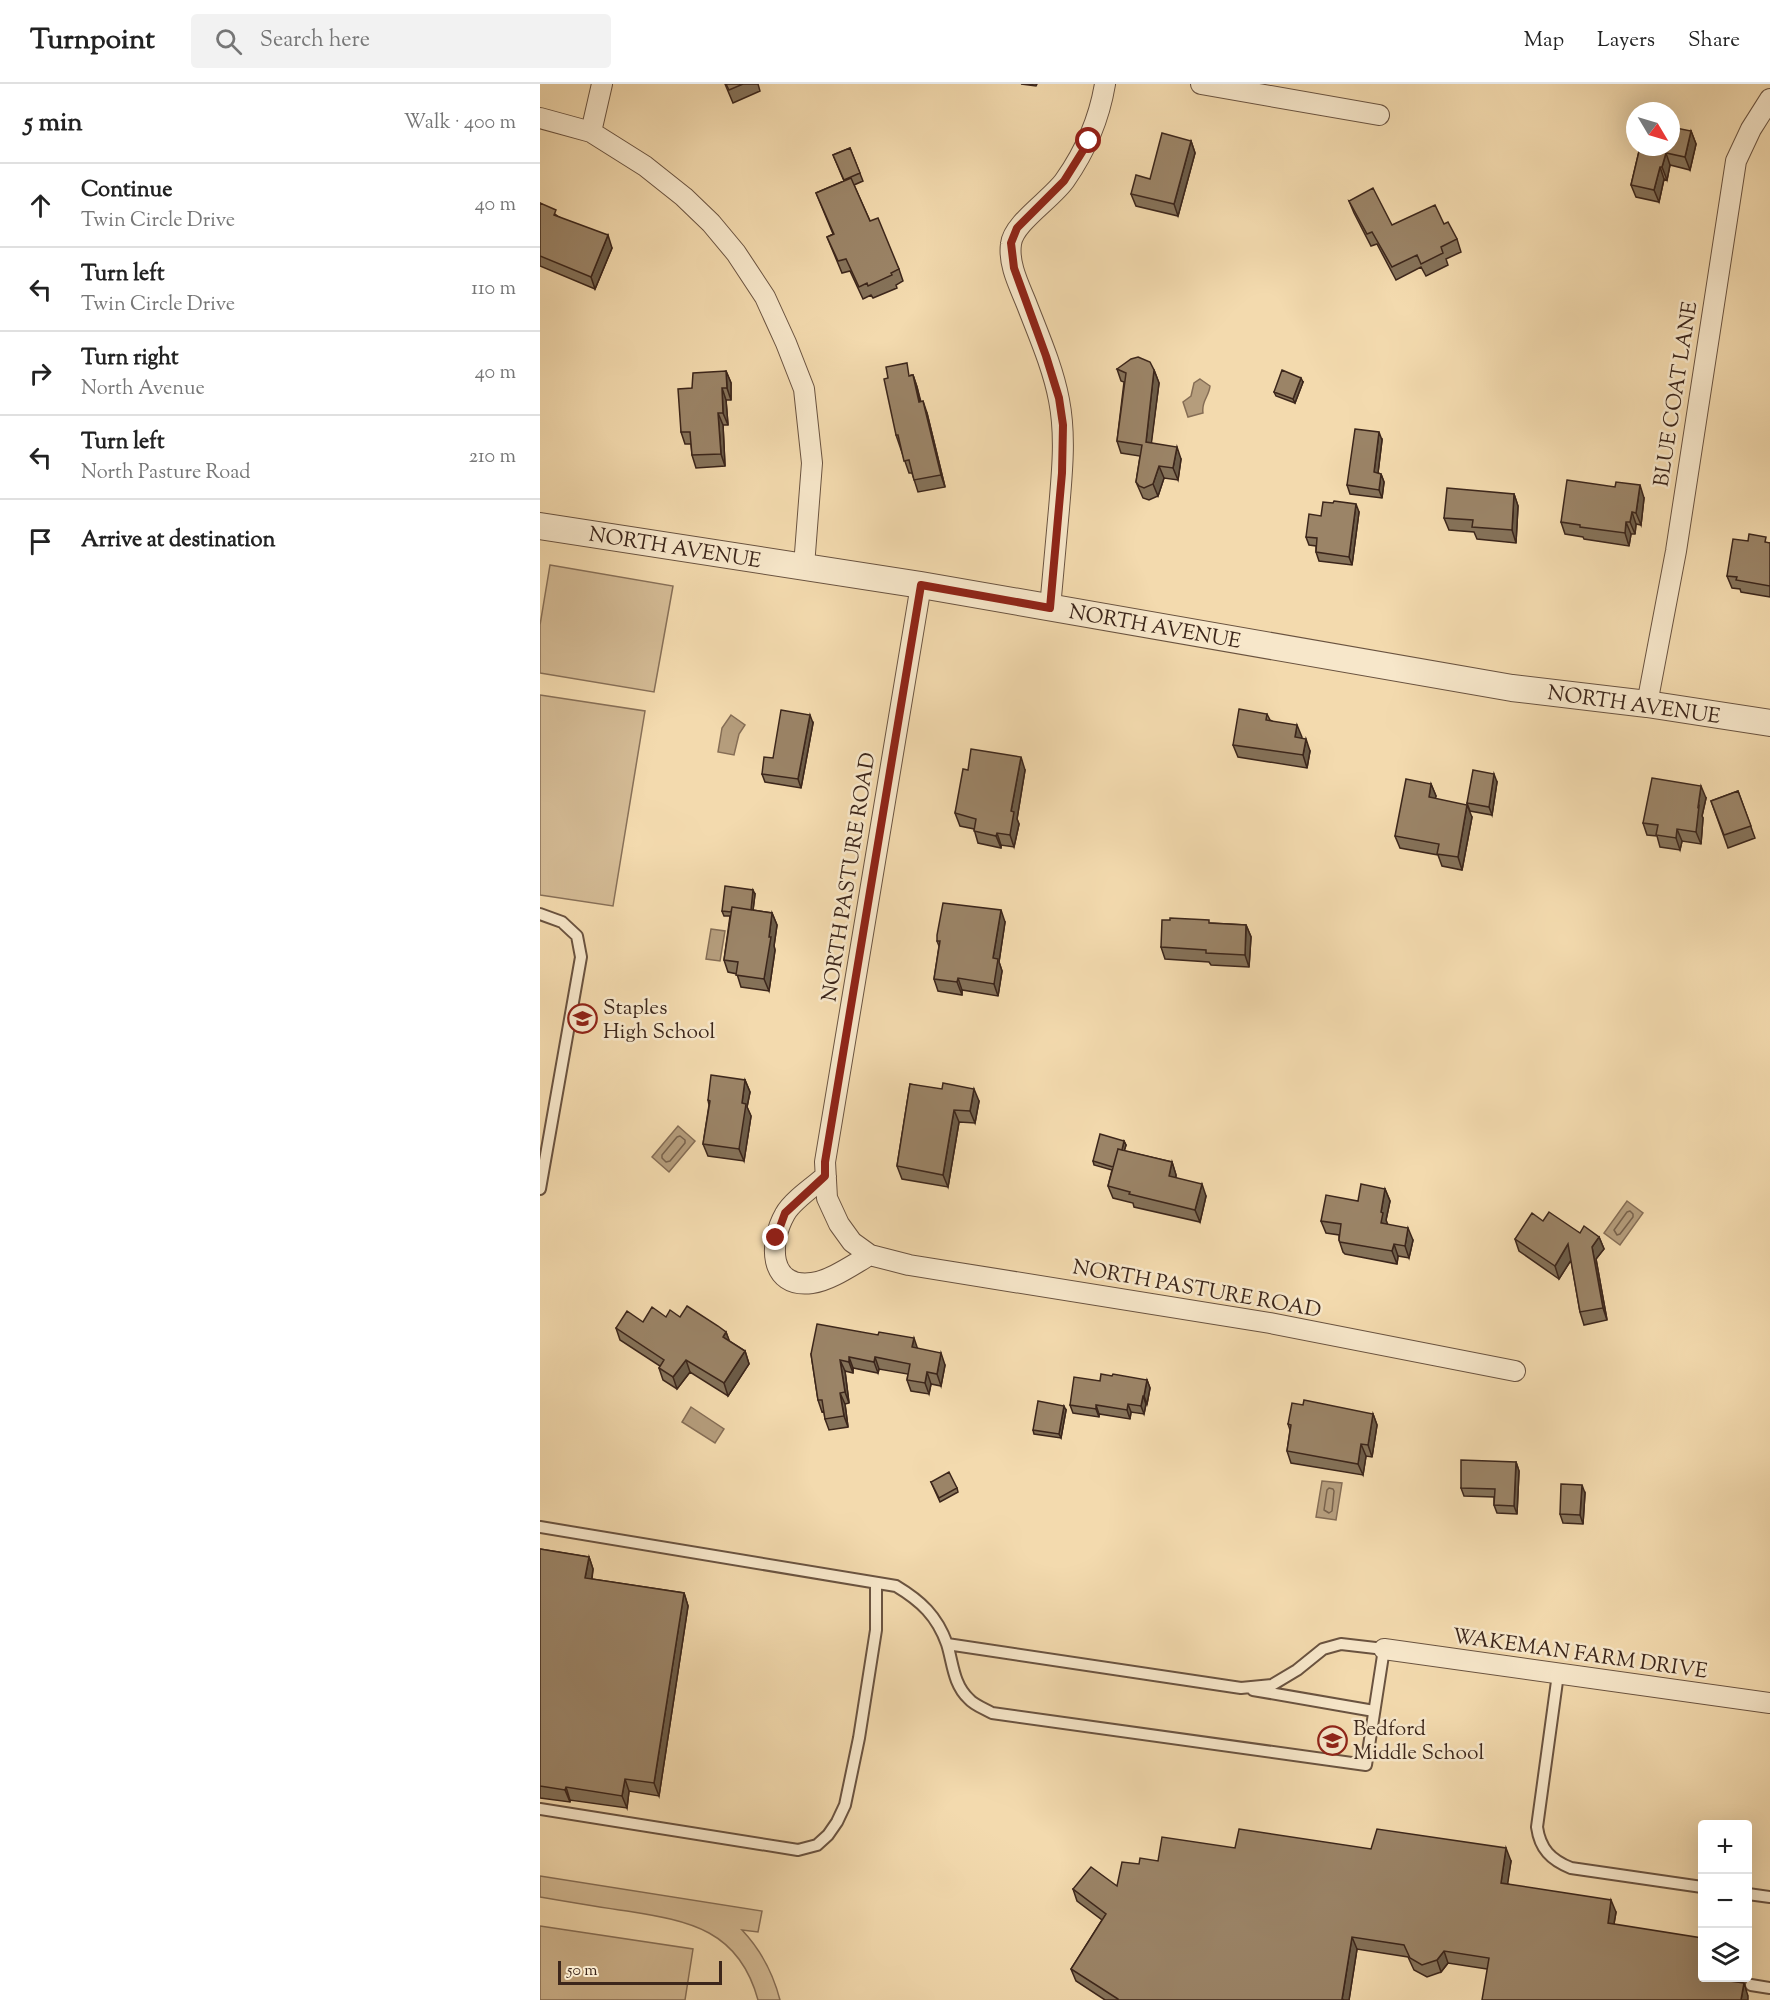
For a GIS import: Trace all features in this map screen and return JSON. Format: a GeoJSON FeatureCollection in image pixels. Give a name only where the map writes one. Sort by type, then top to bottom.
{"type":"FeatureCollection","features":[{"type":"Feature","properties":{"kind":"street"},"geometry":{"type":"LineString","coordinates":[[591,132],[602,84]]}},
{"type":"Feature","properties":{"kind":"street"},"geometry":{"type":"LineString","coordinates":[[1050,608],[1062,473],[1063,425],[1059,398],[1046,356],[1014,268],[1011,243],[1017,228],[1064,181],[1089,141],[1101,105],[1105,84]]}},
{"type":"Feature","properties":{"kind":"street"},"geometry":{"type":"LineString","coordinates":[[1201,84],[1379,114]]}},
{"type":"Feature","properties":{"kind":"street","name":"BLUE COAT LANE"},"geometry":{"type":"LineString","coordinates":[[1647,704],[1676,551],[1736,161],[1751,129],[1770,99]]}},
{"type":"Feature","properties":{"kind":"street"},"geometry":{"type":"LineString","coordinates":[[540,118],[591,132],[645,166],[684,197],[711,223],[736,253],[765,297],[804,389],[812,463],[804,566]]}},
{"type":"Feature","properties":{"kind":"street","name":"NORTH AVENUE"},"geometry":{"type":"LineString","coordinates":[[540,526],[921,585],[1512,688],[1647,704],[1770,723]]}},
{"type":"Feature","properties":{"kind":"street","name":"NORTH PASTURE ROAD"},"geometry":{"type":"LineString","coordinates":[[921,585],[825,1162],[827,1198],[839,1224],[852,1242],[870,1255],[909,1265],[1270,1323],[1515,1371]]}},
{"type":"Feature","properties":{"kind":"street"},"geometry":{"type":"LineString","coordinates":[[825,1176],[785,1213],[776,1238],[774,1260],[780,1273],[792,1281],[813,1283],[834,1275],[870,1255]]}},
{"type":"Feature","properties":{"kind":"street","name":"WAKEMAN FARM DRIVE"},"geometry":{"type":"LineString","coordinates":[[1384,1650],[1770,1703]]}},
{"type":"Feature","properties":{"kind":"lane"},"geometry":{"type":"LineString","coordinates":[[540,914],[562,922],[577,936],[581,957],[540,1189]]}},
{"type":"Feature","properties":{"kind":"lane"},"geometry":{"type":"LineString","coordinates":[[540,1527],[897,1586],[917,1598],[932,1615],[946,1644],[954,1677],[969,1699],[992,1713],[1366,1766],[1384,1650],[1341,1644],[1323,1649],[1297,1670],[1272,1684],[1241,1688]]}},
{"type":"Feature","properties":{"kind":"lane"},"geometry":{"type":"LineString","coordinates":[[540,1809],[798,1850],[817,1845],[828,1835],[845,1805],[859,1738],[876,1630],[876,1582]]}},
{"type":"Feature","properties":{"kind":"lane"},"geometry":{"type":"LineString","coordinates":[[946,1644],[1241,1688],[1374,1711]]}},
{"type":"Feature","properties":{"kind":"lane"},"geometry":{"type":"LineString","coordinates":[[1558,1674],[1537,1827],[1542,1846],[1553,1859],[1571,1868],[1698,1886]]}},
{"type":"Feature","properties":{"kind":"lane"},"geometry":{"type":"LineString","coordinates":[[1752,1895],[1770,1897]]}},
{"type":"Feature","properties":{"kind":"lane"},"geometry":{"type":"LineString","coordinates":[[1750,1985],[1770,1988]]}},
{"type":"Feature","properties":{"kind":"shaded area"},"geometry":{"type":"Polygon","coordinates":[[[550,565],[673,586],[654,692],[540,673],[540,625],[550,565]]]}},
{"type":"Feature","properties":{"kind":"shaded area"},"geometry":{"type":"Polygon","coordinates":[[[540,695],[645,711],[613,906],[540,895],[540,695]]]}},
{"type":"Feature","properties":{"kind":"shaded area"},"geometry":{"type":"Polygon","coordinates":[[[540,1876],[762,1911],[758,1932],[742,1930],[765,1962],[780,2000],[758,2000],[750,1976],[738,1958],[725,1944],[709,1933],[671,1919],[540,1897],[540,1876]]]}},
{"type":"Feature","properties":{"kind":"shaded area"},"geometry":{"type":"Polygon","coordinates":[[[540,1926],[693,1949],[685,2000],[540,2000],[540,1926]]]}},
{"type":"Feature","properties":{"kind":"water"},"geometry":{"type":"Polygon","coordinates":[[[1200,379],[1210,386],[1203,405],[1203,413],[1188,417],[1183,402],[1191,396],[1194,383],[1200,379]]]}},
{"type":"Feature","properties":{"kind":"water"},"geometry":{"type":"Polygon","coordinates":[[[731,715],[745,725],[739,734],[734,755],[718,752],[722,728],[731,715]]]}},
{"type":"Feature","properties":{"kind":"water"},"geometry":{"type":"Polygon","coordinates":[[[711,929],[725,931],[720,961],[706,959],[711,929]]]}},
{"type":"Feature","properties":{"kind":"water"},"geometry":{"type":"Polygon","coordinates":[[[678,1126],[695,1141],[669,1172],[652,1157],[678,1126]]]}},
{"type":"Feature","properties":{"kind":"water"},"geometry":{"type":"Polygon","coordinates":[[[1627,1201],[1643,1213],[1620,1245],[1604,1233],[1627,1201]]]}},
{"type":"Feature","properties":{"kind":"water"},"geometry":{"type":"Polygon","coordinates":[[[691,1407],[724,1429],[715,1443],[682,1422],[691,1407]]]}},
{"type":"Feature","properties":{"kind":"water"},"geometry":{"type":"Polygon","coordinates":[[[1322,1481],[1342,1483],[1336,1520],[1316,1517],[1322,1481]]]}},
{"type":"Feature","properties":{"kind":"building"},"geometry":{"type":"Polygon","coordinates":[[[726,84],[743,84],[729,90],[726,84]]]}},
{"type":"Feature","properties":{"kind":"building"},"geometry":{"type":"Polygon","coordinates":[[[1680,129],[1691,131],[1685,157],[1680,156],[1680,129]]]}},
{"type":"Feature","properties":{"kind":"building"},"geometry":{"type":"Polygon","coordinates":[[[1162,133],[1191,141],[1174,204],[1131,194],[1136,175],[1150,179],[1162,133]]]}},
{"type":"Feature","properties":{"kind":"building"},"geometry":{"type":"Polygon","coordinates":[[[850,148],[860,173],[844,180],[833,155],[850,148]]]}},
{"type":"Feature","properties":{"kind":"building"},"geometry":{"type":"Polygon","coordinates":[[[1638,156],[1665,156],[1654,190],[1631,185],[1638,156]]]}},
{"type":"Feature","properties":{"kind":"building"},"geometry":{"type":"Polygon","coordinates":[[[851,178],[870,221],[878,218],[899,269],[891,273],[892,275],[868,286],[867,283],[859,287],[846,259],[838,261],[827,237],[834,234],[816,193],[851,178]]]}},
{"type":"Feature","properties":{"kind":"building"},"geometry":{"type":"Polygon","coordinates":[[[1373,188],[1392,225],[1435,205],[1444,224],[1448,222],[1457,239],[1441,247],[1443,253],[1421,264],[1417,255],[1392,267],[1372,232],[1367,234],[1349,201],[1373,188]]]}},
{"type":"Feature","properties":{"kind":"building"},"geometry":{"type":"Polygon","coordinates":[[[540,203],[556,210],[554,215],[608,235],[591,277],[540,256],[540,203]]]}},
{"type":"Feature","properties":{"kind":"building"},"geometry":{"type":"Polygon","coordinates":[[[1138,357],[1150,362],[1154,370],[1146,442],[1177,447],[1173,468],[1159,466],[1153,484],[1144,488],[1136,482],[1142,445],[1117,441],[1126,373],[1117,369],[1138,357]]]}},
{"type":"Feature","properties":{"kind":"building"},"geometry":{"type":"Polygon","coordinates":[[[907,363],[909,376],[913,375],[919,402],[923,401],[941,475],[914,480],[909,460],[904,461],[898,435],[896,435],[884,379],[888,378],[886,367],[907,363]]]}},
{"type":"Feature","properties":{"kind":"building"},"geometry":{"type":"Polygon","coordinates":[[[1282,370],[1301,378],[1293,399],[1274,392],[1282,370]]]}},
{"type":"Feature","properties":{"kind":"building"},"geometry":{"type":"Polygon","coordinates":[[[726,371],[727,388],[722,388],[723,413],[718,413],[721,454],[692,455],[690,432],[681,432],[678,389],[692,388],[693,373],[726,371]]]}},
{"type":"Feature","properties":{"kind":"building"},"geometry":{"type":"Polygon","coordinates":[[[1355,429],[1379,432],[1374,472],[1381,474],[1379,490],[1347,485],[1355,429]]]}},
{"type":"Feature","properties":{"kind":"building"},"geometry":{"type":"Polygon","coordinates":[[[1567,480],[1615,487],[1616,482],[1640,485],[1636,513],[1632,512],[1630,522],[1626,522],[1625,533],[1561,522],[1567,480]]]}},
{"type":"Feature","properties":{"kind":"building"},"geometry":{"type":"Polygon","coordinates":[[[1447,488],[1514,494],[1512,530],[1472,527],[1473,520],[1444,518],[1447,488]]]}},
{"type":"Feature","properties":{"kind":"building"},"geometry":{"type":"Polygon","coordinates":[[[1334,501],[1356,504],[1349,557],[1316,552],[1317,538],[1306,537],[1309,514],[1321,516],[1323,502],[1333,503],[1334,501]]]}},
{"type":"Feature","properties":{"kind":"building"},"geometry":{"type":"Polygon","coordinates":[[[1749,534],[1766,537],[1765,542],[1770,543],[1770,586],[1736,580],[1737,577],[1727,576],[1733,539],[1748,541],[1749,534]]]}},
{"type":"Feature","properties":{"kind":"building"},"geometry":{"type":"Polygon","coordinates":[[[1239,709],[1267,714],[1266,720],[1297,725],[1295,737],[1306,739],[1303,755],[1233,745],[1239,709]]]}},
{"type":"Feature","properties":{"kind":"building"},"geometry":{"type":"Polygon","coordinates":[[[781,710],[810,715],[798,779],[762,774],[764,757],[773,758],[781,710]]]}},
{"type":"Feature","properties":{"kind":"building"},"geometry":{"type":"Polygon","coordinates":[[[971,749],[1021,757],[1011,811],[1014,812],[1010,835],[997,833],[996,836],[974,831],[976,819],[955,813],[963,769],[968,770],[971,749]]]}},
{"type":"Feature","properties":{"kind":"building"},"geometry":{"type":"Polygon","coordinates":[[[1473,770],[1494,774],[1489,807],[1467,803],[1473,770]]]}},
{"type":"Feature","properties":{"kind":"building"},"geometry":{"type":"Polygon","coordinates":[[[1652,778],[1701,786],[1696,832],[1677,829],[1676,838],[1656,835],[1658,825],[1643,823],[1652,778]]]}},
{"type":"Feature","properties":{"kind":"building"},"geometry":{"type":"Polygon","coordinates":[[[1406,779],[1431,784],[1429,797],[1467,805],[1458,857],[1437,854],[1439,844],[1395,836],[1406,779]]]}},
{"type":"Feature","properties":{"kind":"building"},"geometry":{"type":"Polygon","coordinates":[[[1738,791],[1751,826],[1724,835],[1711,801],[1738,791]]]}},
{"type":"Feature","properties":{"kind":"building"},"geometry":{"type":"Polygon","coordinates":[[[725,886],[753,890],[751,910],[732,907],[731,912],[722,911],[725,886]]]}},
{"type":"Feature","properties":{"kind":"building"},"geometry":{"type":"Polygon","coordinates":[[[943,903],[1001,910],[993,958],[998,959],[994,984],[958,978],[957,982],[934,979],[940,941],[937,941],[937,935],[943,903]]]}},
{"type":"Feature","properties":{"kind":"building"},"geometry":{"type":"Polygon","coordinates":[[[732,907],[772,913],[769,937],[771,937],[764,979],[736,975],[738,962],[724,960],[732,907]]]}},
{"type":"Feature","properties":{"kind":"building"},"geometry":{"type":"Polygon","coordinates":[[[1170,918],[1246,925],[1245,955],[1161,947],[1162,920],[1170,920],[1170,918]]]}},
{"type":"Feature","properties":{"kind":"building"},"geometry":{"type":"Polygon","coordinates":[[[711,1075],[745,1080],[742,1103],[746,1104],[739,1149],[703,1144],[710,1101],[708,1100],[711,1075]]]}},
{"type":"Feature","properties":{"kind":"building"},"geometry":{"type":"Polygon","coordinates":[[[943,1083],[974,1089],[970,1111],[954,1110],[943,1175],[897,1166],[910,1084],[942,1089],[943,1083]]]}},
{"type":"Feature","properties":{"kind":"building"},"geometry":{"type":"Polygon","coordinates":[[[1100,1134],[1124,1141],[1122,1150],[1118,1149],[1113,1167],[1093,1161],[1100,1134]]]}},
{"type":"Feature","properties":{"kind":"building"},"geometry":{"type":"Polygon","coordinates":[[[1118,1149],[1172,1162],[1169,1176],[1202,1184],[1195,1210],[1129,1194],[1130,1192],[1108,1186],[1118,1149]]]}},
{"type":"Feature","properties":{"kind":"building"},"geometry":{"type":"Polygon","coordinates":[[[1361,1184],[1385,1189],[1381,1223],[1408,1228],[1405,1246],[1394,1244],[1392,1251],[1340,1242],[1341,1224],[1321,1221],[1326,1195],[1358,1201],[1361,1184]]]}},
{"type":"Feature","properties":{"kind":"building"},"geometry":{"type":"Polygon","coordinates":[[[1549,1212],[1580,1233],[1584,1226],[1599,1237],[1592,1247],[1603,1308],[1580,1312],[1568,1244],[1555,1266],[1515,1239],[1532,1213],[1543,1221],[1549,1212]]]}},
{"type":"Feature","properties":{"kind":"building"},"geometry":{"type":"Polygon","coordinates":[[[687,1306],[726,1332],[723,1337],[745,1351],[724,1383],[686,1360],[673,1377],[659,1368],[664,1360],[616,1328],[627,1311],[643,1322],[652,1307],[666,1317],[670,1310],[680,1317],[687,1306]]]}},
{"type":"Feature","properties":{"kind":"building"},"geometry":{"type":"Polygon","coordinates":[[[817,1324],[878,1335],[879,1332],[914,1338],[912,1347],[941,1353],[937,1374],[927,1372],[925,1383],[907,1380],[910,1364],[875,1357],[874,1362],[849,1357],[849,1362],[840,1360],[845,1392],[840,1393],[844,1416],[825,1419],[822,1400],[818,1400],[811,1354],[817,1324]]]}},
{"type":"Feature","properties":{"kind":"building"},"geometry":{"type":"Polygon","coordinates":[[[1101,1374],[1147,1380],[1141,1406],[1128,1404],[1127,1410],[1096,1405],[1096,1409],[1070,1405],[1074,1377],[1100,1381],[1101,1374]]]}},
{"type":"Feature","properties":{"kind":"building"},"geometry":{"type":"Polygon","coordinates":[[[1304,1400],[1373,1414],[1368,1445],[1361,1444],[1358,1464],[1287,1451],[1291,1425],[1288,1424],[1292,1403],[1303,1405],[1304,1400]]]}},
{"type":"Feature","properties":{"kind":"building"},"geometry":{"type":"Polygon","coordinates":[[[1038,1401],[1064,1406],[1059,1434],[1033,1430],[1038,1401]]]}},
{"type":"Feature","properties":{"kind":"building"},"geometry":{"type":"Polygon","coordinates":[[[1461,1460],[1516,1462],[1514,1506],[1494,1505],[1495,1489],[1461,1488],[1461,1460]]]}},
{"type":"Feature","properties":{"kind":"building"},"geometry":{"type":"Polygon","coordinates":[[[949,1472],[957,1488],[939,1498],[931,1482],[949,1472]]]}},
{"type":"Feature","properties":{"kind":"building"},"geometry":{"type":"Polygon","coordinates":[[[1561,1484],[1582,1485],[1580,1515],[1560,1514],[1561,1484]]]}},
{"type":"Feature","properties":{"kind":"building"},"geometry":{"type":"Polygon","coordinates":[[[540,1549],[589,1557],[585,1578],[684,1593],[654,1783],[625,1779],[622,1796],[566,1787],[565,1790],[540,1786],[540,1549]]]}},
{"type":"Feature","properties":{"kind":"building"},"geometry":{"type":"Polygon","coordinates":[[[1239,1829],[1371,1849],[1377,1829],[1506,1848],[1501,1883],[1611,1900],[1608,1923],[1698,1937],[1698,1982],[1744,1983],[1741,2000],[1482,2000],[1489,1958],[1444,1951],[1437,1960],[1422,1965],[1410,1958],[1404,1945],[1352,1937],[1342,1999],[1344,2000],[1118,2000],[1071,1969],[1106,1914],[1073,1889],[1091,1867],[1117,1886],[1122,1862],[1139,1864],[1140,1858],[1158,1861],[1162,1837],[1235,1848],[1239,1829]]]}},
{"type":"Feature","properties":{"kind":"place","name":"Staples High School"},"geometry":{"type":"Point","coordinates":[582,1019]}},
{"type":"Feature","properties":{"kind":"place","name":"Bedford Middle School"},"geometry":{"type":"Point","coordinates":[1332,1740]}},
{"type":"Feature","properties":{"kind":"route"},"geometry":{"type":"LineString","coordinates":[[776,1238],[785,1213],[825,1176],[825,1162],[921,585],[1050,608],[1062,473],[1063,425],[1059,398],[1046,356],[1014,268],[1011,243],[1017,228],[1037,211],[1064,181],[1089,141]]}}]}
